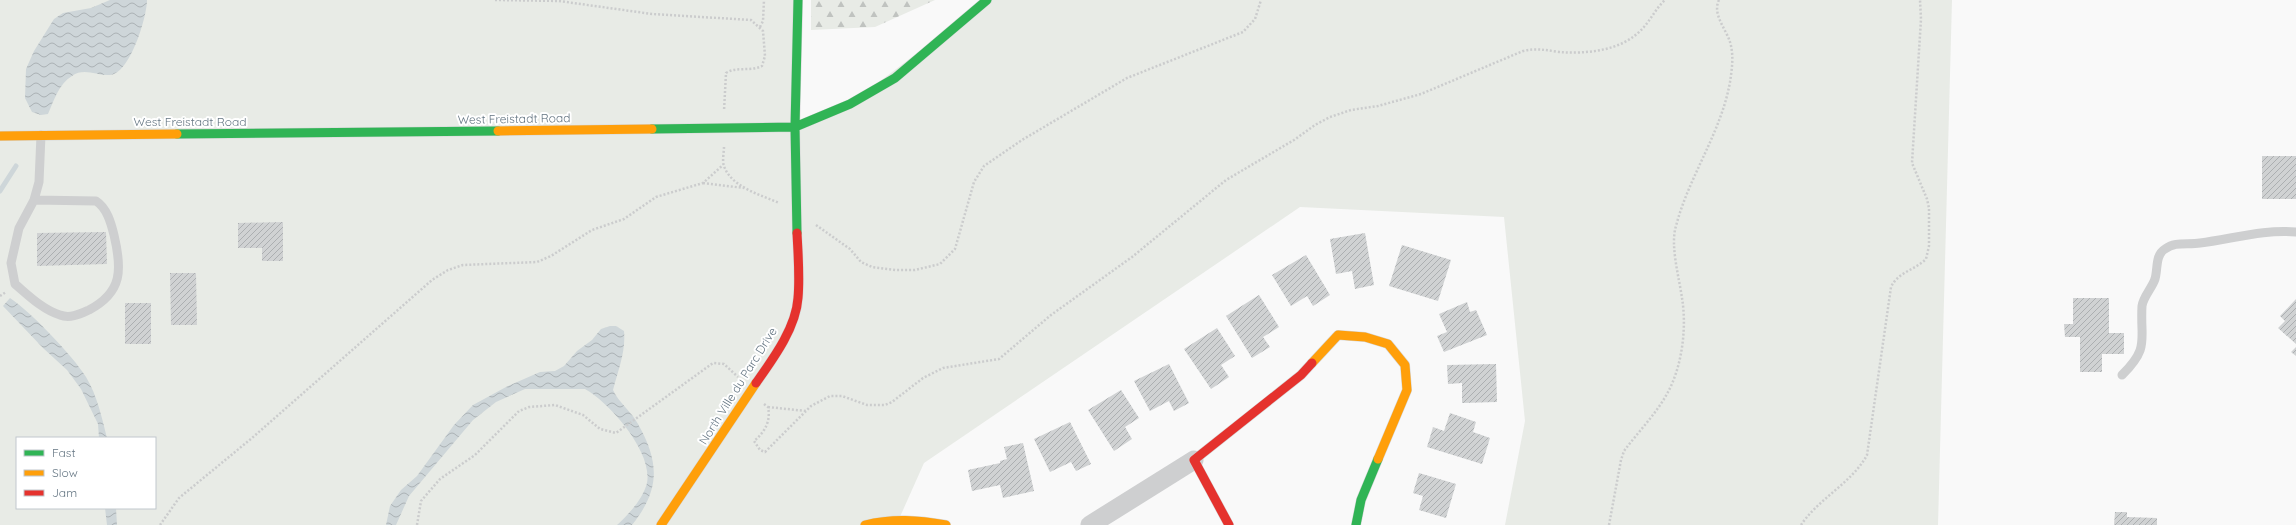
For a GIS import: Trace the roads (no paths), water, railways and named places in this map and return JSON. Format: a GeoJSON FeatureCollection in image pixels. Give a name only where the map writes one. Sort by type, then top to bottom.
{"type":"FeatureCollection","features":[{"type":"Feature","properties":{"kind":"street","name":"North Ville du Parc Drive"},"geometry":{"type":"LineString","coordinates":[[661,525],[777,352],[793,318],[798,299],[795,127],[798,0]]}},
{"type":"Feature","properties":{"kind":"street","name":"West Freistadt Road"},"geometry":{"type":"LineString","coordinates":[[0,136],[460,132],[795,127],[850,104],[895,78],[987,0]]}},
{"type":"Feature","properties":{"kind":"street"},"geometry":{"type":"LineString","coordinates":[[1090,525],[1194,460],[1301,375],[1338,335],[1365,337],[1388,344],[1405,365],[1407,390],[1361,500],[1356,525]]}},
{"type":"Feature","properties":{"kind":"street"},"geometry":{"type":"LineString","coordinates":[[1194,460],[1229,525]]}},
{"type":"Feature","properties":{"kind":"street"},"geometry":{"type":"LineString","coordinates":[[865,525],[886,519],[916,519],[946,525]]}},
{"type":"Feature","properties":{"kind":"lane"},"geometry":{"type":"LineString","coordinates":[[34,200],[96,201],[103,205],[111,226],[119,257],[119,274],[113,290],[102,303],[76,316],[60,316],[40,305],[15,284],[12,264],[19,228],[34,200],[40,175],[41,135]]}},
{"type":"Feature","properties":{"kind":"lane"},"geometry":{"type":"LineString","coordinates":[[2122,375],[2137,361],[2143,340],[2142,305],[2155,280],[2158,255],[2164,249],[2173,244],[2199,243],[2231,237],[2284,231],[2296,232]]}},
{"type":"Feature","properties":{"kind":"water"},"geometry":{"type":"Polygon","coordinates":[[[110,0],[147,0],[141,31],[136,44],[124,65],[117,72],[110,75],[86,72],[77,73],[67,79],[60,88],[48,114],[41,115],[32,112],[25,98],[26,69],[34,51],[54,19],[63,13],[91,8],[110,0]]]}},
{"type":"Feature","properties":{"kind":"water"},"geometry":{"type":"Polygon","coordinates":[[[10,298],[29,313],[80,368],[90,384],[96,399],[107,437],[99,437],[98,424],[81,389],[67,370],[43,348],[3,306],[10,298]]]}},
{"type":"Feature","properties":{"kind":"water"},"geometry":{"type":"Polygon","coordinates":[[[616,326],[624,331],[623,354],[613,390],[618,399],[638,424],[650,451],[653,464],[654,476],[648,500],[632,525],[617,525],[631,511],[642,495],[647,483],[647,471],[637,443],[628,430],[606,405],[585,389],[525,389],[496,402],[473,420],[409,496],[396,525],[386,525],[390,506],[401,490],[417,476],[454,425],[473,405],[506,387],[540,372],[555,371],[564,366],[577,351],[592,340],[601,329],[616,326]]]}},
{"type":"Feature","properties":{"kind":"water"},"geometry":{"type":"Polygon","coordinates":[[[105,509],[116,509],[117,525],[107,525],[105,509]]]}},
{"type":"Feature","properties":{"kind":"waterway"},"geometry":{"type":"LineString","coordinates":[[0,191],[16,166]]}}]}
